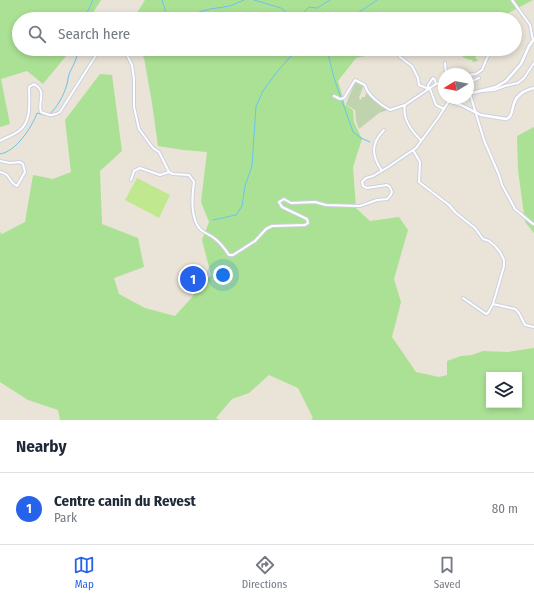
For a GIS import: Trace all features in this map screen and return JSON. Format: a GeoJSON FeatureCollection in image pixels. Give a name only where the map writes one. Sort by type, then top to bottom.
{"type":"FeatureCollection","features":[{"type":"Feature","properties":{"kind":"street"},"geometry":{"type":"LineString","coordinates":[[512,0],[521,12]]}},
{"type":"Feature","properties":{"kind":"street"},"geometry":{"type":"LineString","coordinates":[[474,92],[497,86],[506,81],[522,62],[534,39],[530,25],[522,14]]}},
{"type":"Feature","properties":{"kind":"street"},"geometry":{"type":"LineString","coordinates":[[0,141],[19,131],[25,125],[29,108],[29,87],[34,84],[38,86],[42,96],[41,112],[51,116],[56,115],[60,112],[78,86],[96,56]]}},
{"type":"Feature","properties":{"kind":"street"},"geometry":{"type":"LineString","coordinates":[[128,56],[132,65],[134,79],[134,107],[139,129],[153,148],[159,152],[169,172]]}},
{"type":"Feature","properties":{"kind":"street"},"geometry":{"type":"LineString","coordinates":[[400,56],[412,66],[418,78],[419,85],[430,89]]}},
{"type":"Feature","properties":{"kind":"street"},"geometry":{"type":"LineString","coordinates":[[474,74],[482,70],[487,56]]}},
{"type":"Feature","properties":{"kind":"street"},"geometry":{"type":"LineString","coordinates":[[445,63],[445,68]]}},
{"type":"Feature","properties":{"kind":"street"},"geometry":{"type":"LineString","coordinates":[[480,90],[482,92],[493,90],[518,83],[524,78],[534,63]]}},
{"type":"Feature","properties":{"kind":"street"},"geometry":{"type":"LineString","coordinates":[[334,96],[342,99],[356,80],[365,85],[366,90],[381,105],[390,110],[405,105],[430,89],[436,84],[433,78],[428,85],[430,89],[436,105],[444,109]]}},
{"type":"Feature","properties":{"kind":"street"},"geometry":{"type":"LineString","coordinates":[[474,80],[479,78]]}},
{"type":"Feature","properties":{"kind":"street"},"geometry":{"type":"LineString","coordinates":[[456,104],[478,114],[497,118],[508,118],[512,114],[513,104],[517,96],[526,90],[534,88]]}},
{"type":"Feature","properties":{"kind":"street"},"geometry":{"type":"LineString","coordinates":[[131,180],[134,171],[140,168],[160,175],[169,172],[173,174],[189,175],[194,182],[192,204],[197,225],[200,230],[223,246],[229,255],[232,255],[254,241],[266,229],[271,227],[305,225],[308,223],[307,220],[282,207],[278,202],[284,200],[291,203],[315,202],[326,205],[360,206],[377,200],[387,199],[392,192],[390,187],[387,185],[367,188],[363,186],[362,182],[366,178],[382,171],[413,150],[447,104]]}},
{"type":"Feature","properties":{"kind":"street"},"geometry":{"type":"LineString","coordinates":[[472,104],[484,140],[505,191],[515,209],[534,224]]}},
{"type":"Feature","properties":{"kind":"street"},"geometry":{"type":"LineString","coordinates":[[405,105],[404,111],[409,125],[413,132],[421,140]]}},
{"type":"Feature","properties":{"kind":"street"},"geometry":{"type":"LineString","coordinates":[[382,171],[373,154],[378,138],[384,130]]}},
{"type":"Feature","properties":{"kind":"street"},"geometry":{"type":"LineString","coordinates":[[413,150],[420,162],[419,182],[450,205],[456,213],[475,228],[483,239],[489,241],[500,252],[504,260],[504,266],[493,304],[488,313],[486,314],[463,298]]}},
{"type":"Feature","properties":{"kind":"street"},"geometry":{"type":"LineString","coordinates":[[0,161],[10,163],[20,162],[23,164],[25,172],[17,186],[8,175],[0,172]]}},
{"type":"Feature","properties":{"kind":"street"},"geometry":{"type":"LineString","coordinates":[[493,304],[515,309],[526,325],[534,327]]}},
{"type":"Feature","properties":{"kind":"green space"},"geometry":{"type":"Polygon","coordinates":[[[0,0],[101,0],[93,12],[12,12],[12,56],[66,56],[43,84],[27,71],[1,79],[10,124],[0,127],[0,0]]]}},
{"type":"Feature","properties":{"kind":"green space"},"geometry":{"type":"Polygon","coordinates":[[[145,0],[533,0],[510,12],[137,12],[145,0]]]}},
{"type":"Feature","properties":{"kind":"green space"},"geometry":{"type":"Polygon","coordinates":[[[143,56],[365,56],[356,58],[338,81],[345,105],[353,110],[354,122],[362,139],[353,167],[356,208],[370,221],[399,217],[408,230],[394,279],[401,302],[392,337],[416,372],[439,377],[447,375],[447,361],[461,356],[472,355],[483,351],[508,352],[534,348],[534,420],[311,420],[313,418],[298,388],[269,375],[249,393],[232,399],[216,418],[219,420],[60,420],[58,410],[28,400],[0,382],[0,232],[2,234],[25,222],[33,175],[53,179],[71,172],[65,120],[100,74],[112,75],[122,151],[100,171],[102,224],[138,238],[144,267],[114,278],[119,294],[145,308],[175,316],[194,295],[182,290],[191,264],[204,268],[195,293],[211,275],[202,240],[209,222],[201,202],[207,152],[158,146],[152,103],[143,56]]]}},
{"type":"Feature","properties":{"kind":"green space"},"geometry":{"type":"Polygon","coordinates":[[[462,56],[476,56],[478,61],[473,62],[472,60],[466,59],[462,56]]]}},
{"type":"Feature","properties":{"kind":"green space"},"geometry":{"type":"Polygon","coordinates":[[[356,81],[364,84],[359,98],[361,100],[362,97],[365,97],[367,91],[381,106],[388,110],[379,113],[359,129],[356,121],[355,110],[346,105],[356,81]]]}},
{"type":"Feature","properties":{"kind":"green space"},"geometry":{"type":"Polygon","coordinates":[[[534,127],[534,233],[525,222],[518,170],[517,136],[534,127]]]}},
{"type":"Feature","properties":{"kind":"green space"},"geometry":{"type":"Polygon","coordinates":[[[137,178],[170,195],[159,218],[125,200],[137,178]]]}},
{"type":"Feature","properties":{"kind":"waterway"},"geometry":{"type":"LineString","coordinates":[[87,12],[93,0]]}},
{"type":"Feature","properties":{"kind":"waterway"},"geometry":{"type":"LineString","coordinates":[[162,0],[166,12]]}},
{"type":"Feature","properties":{"kind":"waterway"},"geometry":{"type":"LineString","coordinates":[[199,12],[230,6],[244,0]]}},
{"type":"Feature","properties":{"kind":"waterway"},"geometry":{"type":"LineString","coordinates":[[254,0],[281,8],[286,12]]}},
{"type":"Feature","properties":{"kind":"waterway"},"geometry":{"type":"LineString","coordinates":[[304,12],[309,7],[317,8],[330,0]]}},
{"type":"Feature","properties":{"kind":"waterway"},"geometry":{"type":"LineString","coordinates":[[359,12],[377,0]]}},
{"type":"Feature","properties":{"kind":"waterway"},"geometry":{"type":"LineString","coordinates":[[50,114],[58,104],[64,92],[69,74],[77,56]]}},
{"type":"Feature","properties":{"kind":"waterway"},"geometry":{"type":"LineString","coordinates":[[213,220],[236,215],[242,206],[245,186],[252,166],[256,106],[263,91],[276,73],[292,56]]}},
{"type":"Feature","properties":{"kind":"waterway"},"geometry":{"type":"LineString","coordinates":[[329,56],[334,78],[353,132],[370,142]]}},
{"type":"Feature","properties":{"kind":"waterway"},"geometry":{"type":"LineString","coordinates":[[0,154],[12,149],[23,138],[37,113],[49,116]]}},
{"type":"Feature","properties":{"kind":"place","name":"Centre canin du Revest"},"geometry":{"type":"Point","coordinates":[193,279]}}]}
